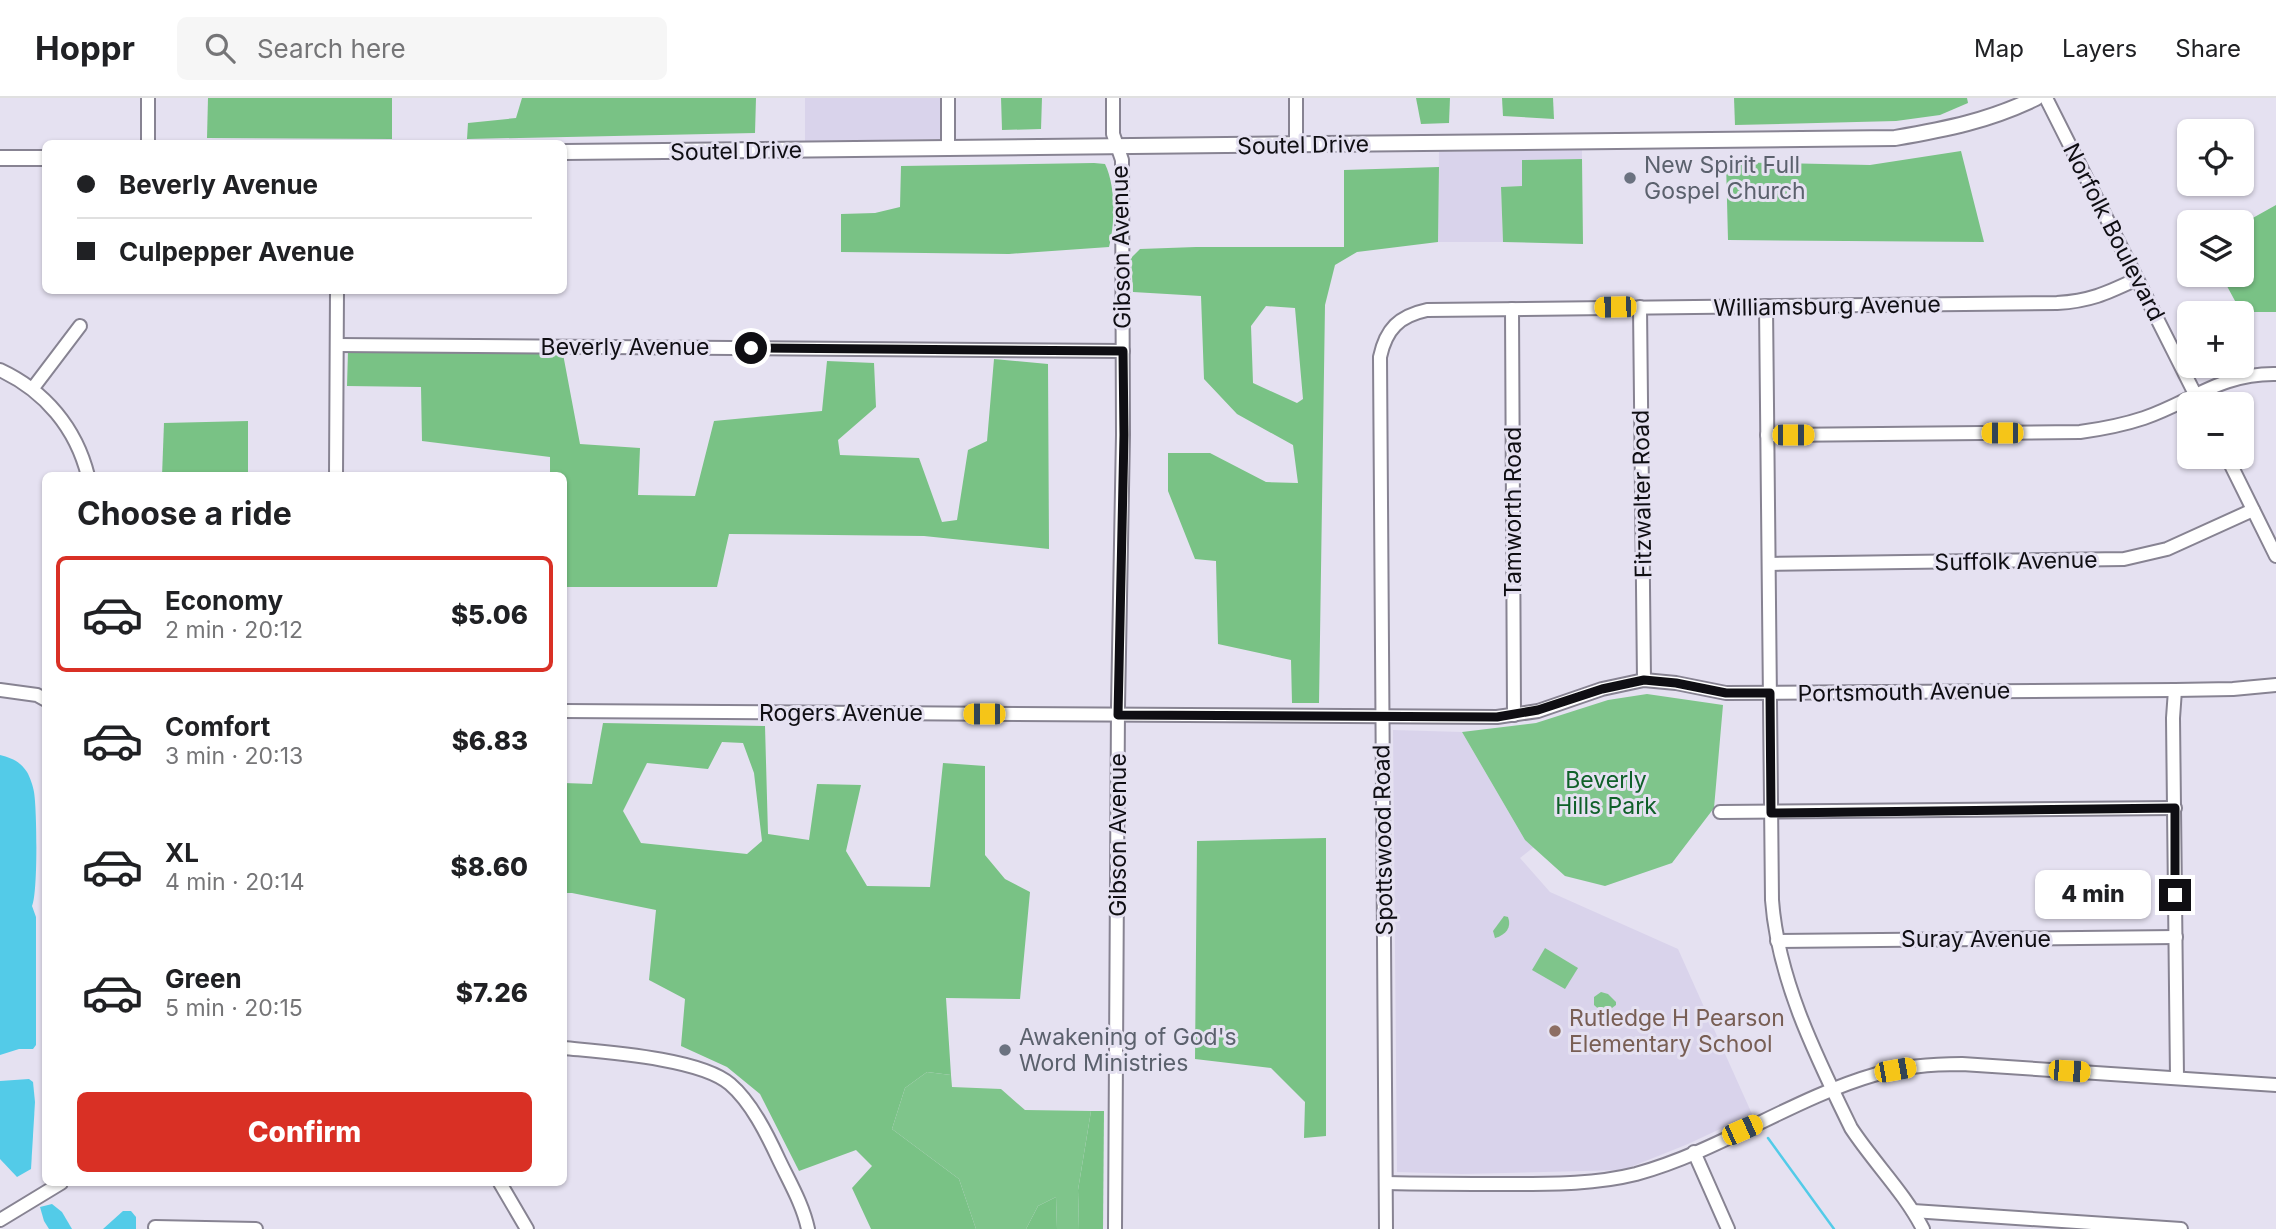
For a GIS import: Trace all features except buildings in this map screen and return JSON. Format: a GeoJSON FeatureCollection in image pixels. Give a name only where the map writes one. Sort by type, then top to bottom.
{"type":"FeatureCollection","features":[{"type":"Feature","properties":{"kind":"main road","name":"Soutel Drive"},"geometry":{"type":"LineString","coordinates":[[567,152],[1895,138],[1973,123],[2036,98]]}},
{"type":"Feature","properties":{"kind":"main road"},"geometry":{"type":"LineString","coordinates":[[0,158],[42,158]]}},
{"type":"Feature","properties":{"kind":"street"},"geometry":{"type":"LineString","coordinates":[[148,98],[148,140]]}},
{"type":"Feature","properties":{"kind":"street"},"geometry":{"type":"LineString","coordinates":[[948,98],[948,148]]}},
{"type":"Feature","properties":{"kind":"street","name":"Gibson Avenue"},"geometry":{"type":"LineString","coordinates":[[1113,98],[1113,134],[1122,160],[1124,435],[1118,715],[1115,1229]]}},
{"type":"Feature","properties":{"kind":"street"},"geometry":{"type":"LineString","coordinates":[[1296,98],[1296,145]]}},
{"type":"Feature","properties":{"kind":"street","name":"Norfolk Boulevard"},"geometry":{"type":"LineString","coordinates":[[2046,98],[2194,392]]}},
{"type":"Feature","properties":{"kind":"street","name":"Williamsburg Avenue"},"geometry":{"type":"LineString","coordinates":[[1512,309],[2073,302],[2103,296],[2137,279]]}},
{"type":"Feature","properties":{"kind":"street"},"geometry":{"type":"LineString","coordinates":[[336,472],[337,294]]}},
{"type":"Feature","properties":{"kind":"street"},"geometry":{"type":"LineString","coordinates":[[1766,306],[1772,900],[1777,941],[1792,993],[1833,1090],[1863,1145],[1899,1189],[1923,1229]]}},
{"type":"Feature","properties":{"kind":"street","name":"Fitzwalter Road"},"geometry":{"type":"LineString","coordinates":[[1640,307],[1644,680]]}},
{"type":"Feature","properties":{"kind":"street","name":"Tamworth Road"},"geometry":{"type":"LineString","coordinates":[[1512,309],[1514,715]]}},
{"type":"Feature","properties":{"kind":"street","name":"Spottswood Road"},"geometry":{"type":"LineString","coordinates":[[1386,1229],[1380,358],[1388,332],[1396,323],[1415,313],[1427,310],[1512,309]]}},
{"type":"Feature","properties":{"kind":"street"},"geometry":{"type":"LineString","coordinates":[[33,388],[80,326]]}},
{"type":"Feature","properties":{"kind":"street","name":"Beverly Avenue"},"geometry":{"type":"LineString","coordinates":[[337,345],[1123,351]]}},
{"type":"Feature","properties":{"kind":"street"},"geometry":{"type":"LineString","coordinates":[[0,370],[33,388],[51,405],[65,423],[84,460],[87,472]]}},
{"type":"Feature","properties":{"kind":"street"},"geometry":{"type":"LineString","coordinates":[[2208,392],[2223,382],[2276,374]]}},
{"type":"Feature","properties":{"kind":"street"},"geometry":{"type":"LineString","coordinates":[[1767,435],[2080,432],[2122,425],[2177,407]]}},
{"type":"Feature","properties":{"kind":"street"},"geometry":{"type":"LineString","coordinates":[[2233,469],[2276,556]]}},
{"type":"Feature","properties":{"kind":"street","name":"Suffolk Avenue"},"geometry":{"type":"LineString","coordinates":[[1769,564],[2124,559],[2167,549],[2253,510]]}},
{"type":"Feature","properties":{"kind":"street","name":"Portsmouth Avenue"},"geometry":{"type":"LineString","coordinates":[[1118,715],[1497,717],[1538,710],[1602,689],[1644,680],[1726,693],[2175,690],[2276,685]]}},
{"type":"Feature","properties":{"kind":"street"},"geometry":{"type":"LineString","coordinates":[[0,690],[42,698]]}},
{"type":"Feature","properties":{"kind":"street"},"geometry":{"type":"LineString","coordinates":[[2175,690],[2177,1078]]}},
{"type":"Feature","properties":{"kind":"street","name":"Rogers Avenue"},"geometry":{"type":"LineString","coordinates":[[567,711],[1118,715]]}},
{"type":"Feature","properties":{"kind":"street"},"geometry":{"type":"LineString","coordinates":[[1720,812],[2175,808]]}},
{"type":"Feature","properties":{"kind":"street","name":"Suray Avenue"},"geometry":{"type":"LineString","coordinates":[[1777,941],[2176,937]]}},
{"type":"Feature","properties":{"kind":"street"},"geometry":{"type":"LineString","coordinates":[[567,1048],[642,1056],[701,1068],[729,1083],[745,1102],[774,1150],[805,1214],[808,1229]]}},
{"type":"Feature","properties":{"kind":"street"},"geometry":{"type":"LineString","coordinates":[[1386,1184],[1583,1182],[1635,1174],[1694,1152],[1833,1090],[1876,1075],[1919,1066],[1942,1064],[2276,1085]]}},
{"type":"Feature","properties":{"kind":"street"},"geometry":{"type":"LineString","coordinates":[[1694,1152],[1728,1229]]}},
{"type":"Feature","properties":{"kind":"street"},"geometry":{"type":"LineString","coordinates":[[2,1218],[56,1186]]}},
{"type":"Feature","properties":{"kind":"street"},"geometry":{"type":"LineString","coordinates":[[501,1186],[527,1229]]}},
{"type":"Feature","properties":{"kind":"street"},"geometry":{"type":"LineString","coordinates":[[1913,1211],[2181,1229]]}},
{"type":"Feature","properties":{"kind":"street"},"geometry":{"type":"LineString","coordinates":[[155,1227],[256,1229]]}},
{"type":"Feature","properties":{"kind":"shaded area"},"geometry":{"type":"Polygon","coordinates":[[[805,98],[942,98],[943,139],[805,141],[805,98]]]}},
{"type":"Feature","properties":{"kind":"shaded area"},"geometry":{"type":"Polygon","coordinates":[[[1582,150],[1582,159],[1523,160],[1522,186],[1501,187],[1503,242],[1438,242],[1439,152],[1582,150]]]}},
{"type":"Feature","properties":{"kind":"shaded area","name":"Rutledge H Pearson Elementary School"},"geometry":{"type":"Polygon","coordinates":[[[1393,730],[1462,732],[1525,840],[1534,847],[1520,858],[1550,892],[1678,949],[1752,1114],[1623,1170],[1462,1174],[1397,1172],[1393,730]]]}},
{"type":"Feature","properties":{"kind":"green space"},"geometry":{"type":"Polygon","coordinates":[[[208,98],[392,98],[392,139],[207,138],[208,98]]]}},
{"type":"Feature","properties":{"kind":"green space"},"geometry":{"type":"Polygon","coordinates":[[[522,98],[756,98],[755,133],[467,139],[468,123],[516,118],[522,98]]]}},
{"type":"Feature","properties":{"kind":"green space"},"geometry":{"type":"Polygon","coordinates":[[[1001,98],[1042,98],[1041,129],[1002,130],[1001,98]]]}},
{"type":"Feature","properties":{"kind":"green space"},"geometry":{"type":"Polygon","coordinates":[[[1416,98],[1450,98],[1449,123],[1421,124],[1416,98]]]}},
{"type":"Feature","properties":{"kind":"green space"},"geometry":{"type":"Polygon","coordinates":[[[1502,98],[1553,98],[1554,119],[1503,116],[1502,98]]]}},
{"type":"Feature","properties":{"kind":"green space"},"geometry":{"type":"Polygon","coordinates":[[[1734,98],[1967,98],[1968,103],[1940,115],[1896,121],[1735,125],[1734,98]]]}},
{"type":"Feature","properties":{"kind":"green space"},"geometry":{"type":"Polygon","coordinates":[[[1961,151],[1984,242],[1728,240],[1726,162],[1870,165],[1961,151]]]}},
{"type":"Feature","properties":{"kind":"green space"},"geometry":{"type":"Polygon","coordinates":[[[1582,159],[1583,244],[1503,242],[1501,187],[1522,186],[1522,160],[1582,159]]]}},
{"type":"Feature","properties":{"kind":"green space"},"geometry":{"type":"Polygon","coordinates":[[[1105,164],[1113,194],[1109,247],[1009,254],[841,252],[841,214],[875,213],[900,207],[901,166],[1105,164]]]}},
{"type":"Feature","properties":{"kind":"green space"},"geometry":{"type":"Polygon","coordinates":[[[1439,167],[1438,242],[1357,252],[1335,265],[1325,305],[1319,703],[1292,703],[1291,660],[1218,644],[1216,561],[1195,559],[1168,491],[1168,453],[1210,453],[1266,482],[1298,483],[1293,445],[1237,414],[1204,379],[1201,296],[1133,292],[1131,258],[1140,249],[1344,247],[1344,170],[1439,167]],[[1266,306],[1251,326],[1253,383],[1297,403],[1303,399],[1295,308],[1266,306]]]}},
{"type":"Feature","properties":{"kind":"green space"},"geometry":{"type":"Polygon","coordinates":[[[2276,205],[2276,312],[2254,312],[2254,301],[2235,301],[2227,287],[2254,287],[2254,217],[2276,205]]]}},
{"type":"Feature","properties":{"kind":"green space"},"geometry":{"type":"Polygon","coordinates":[[[348,351],[563,354],[580,444],[640,448],[638,495],[695,496],[714,421],[822,411],[827,361],[874,363],[876,407],[838,440],[840,455],[919,458],[942,522],[957,520],[968,450],[987,441],[994,359],[1048,364],[1049,549],[924,536],[729,534],[717,587],[567,587],[567,472],[550,472],[550,457],[422,441],[421,387],[347,386],[348,351]]]}},
{"type":"Feature","properties":{"kind":"green space"},"geometry":{"type":"Polygon","coordinates":[[[248,421],[248,472],[162,472],[164,423],[248,421]]]}},
{"type":"Feature","properties":{"kind":"green space","name":"Beverly Hills Park"},"geometry":{"type":"Polygon","coordinates":[[[1647,694],[1723,705],[1714,808],[1672,863],[1605,886],[1565,876],[1525,840],[1462,732],[1536,723],[1608,700],[1647,694]]]}},
{"type":"Feature","properties":{"kind":"green space"},"geometry":{"type":"Polygon","coordinates":[[[603,723],[765,726],[768,834],[809,840],[817,784],[861,785],[846,851],[867,886],[930,887],[943,763],[985,766],[985,855],[1005,879],[1030,892],[1020,999],[946,998],[951,1075],[927,1072],[905,1088],[892,1129],[959,1179],[976,1229],[871,1229],[852,1188],[872,1166],[856,1150],[799,1171],[760,1094],[727,1067],[681,1046],[685,999],[649,980],[656,910],[567,893],[567,783],[592,784],[603,723]],[[722,742],[708,769],[647,763],[623,811],[641,843],[747,854],[762,841],[754,773],[743,743],[722,742]]]}},
{"type":"Feature","properties":{"kind":"green space"},"geometry":{"type":"Polygon","coordinates":[[[1326,838],[1326,1136],[1304,1138],[1305,1102],[1271,1068],[1195,1059],[1197,841],[1326,838]]]}},
{"type":"Feature","properties":{"kind":"green space"},"geometry":{"type":"Polygon","coordinates":[[[1504,916],[1508,917],[1509,927],[1505,933],[1495,938],[1493,931],[1504,916]]]}},
{"type":"Feature","properties":{"kind":"green space"},"geometry":{"type":"Polygon","coordinates":[[[1545,948],[1578,968],[1565,989],[1532,970],[1545,948]]]}},
{"type":"Feature","properties":{"kind":"green space"},"geometry":{"type":"Polygon","coordinates":[[[1601,992],[1608,994],[1616,1002],[1616,1005],[1604,1014],[1594,1005],[1594,997],[1601,992]]]}},
{"type":"Feature","properties":{"kind":"green space"},"geometry":{"type":"Polygon","coordinates":[[[927,1072],[951,1075],[952,1087],[1001,1089],[1025,1110],[1091,1111],[1078,1190],[1079,1229],[1057,1229],[1056,1197],[1038,1206],[1026,1229],[976,1229],[959,1179],[892,1129],[905,1088],[927,1072]]]}},
{"type":"Feature","properties":{"kind":"green space"},"geometry":{"type":"Polygon","coordinates":[[[1091,1111],[1104,1111],[1103,1229],[1079,1229],[1078,1190],[1091,1111]]]}},
{"type":"Feature","properties":{"kind":"green space"},"geometry":{"type":"Polygon","coordinates":[[[1056,1197],[1057,1229],[1026,1229],[1038,1206],[1056,1197]]]}},
{"type":"Feature","properties":{"kind":"water"},"geometry":{"type":"Polygon","coordinates":[[[0,755],[12,759],[24,768],[34,790],[36,851],[32,906],[36,917],[36,1045],[33,1049],[19,1049],[0,1055],[0,755]]]}},
{"type":"Feature","properties":{"kind":"water"},"geometry":{"type":"Polygon","coordinates":[[[29,1079],[33,1082],[35,1102],[31,1169],[17,1177],[0,1159],[0,1081],[29,1079]]]}},
{"type":"Feature","properties":{"kind":"water"},"geometry":{"type":"Polygon","coordinates":[[[52,1204],[62,1212],[72,1229],[49,1229],[40,1207],[52,1204]]]}},
{"type":"Feature","properties":{"kind":"water"},"geometry":{"type":"Polygon","coordinates":[[[123,1211],[131,1211],[136,1217],[136,1229],[103,1229],[123,1211]]]}},
{"type":"Feature","properties":{"kind":"waterway"},"geometry":{"type":"LineString","coordinates":[[1768,1138],[1834,1229]]}},
{"type":"Feature","properties":{"kind":"place","name":"New Spirit Full Gospel Church"},"geometry":{"type":"Point","coordinates":[1630,178]}},
{"type":"Feature","properties":{"kind":"place","name":"Rutledge H Pearson Elementary School"},"geometry":{"type":"Point","coordinates":[1555,1031]}},
{"type":"Feature","properties":{"kind":"place","name":"Awakening of God's Word Ministries"},"geometry":{"type":"Point","coordinates":[1005,1050]}},
{"type":"Feature","properties":{"kind":"route"},"geometry":{"type":"LineString","coordinates":[[751,348],[1123,351],[1124,435],[1118,715],[1497,717],[1538,710],[1602,689],[1644,680],[1726,693],[1770,693],[1771,813],[2175,808],[2175,895]]}}]}
